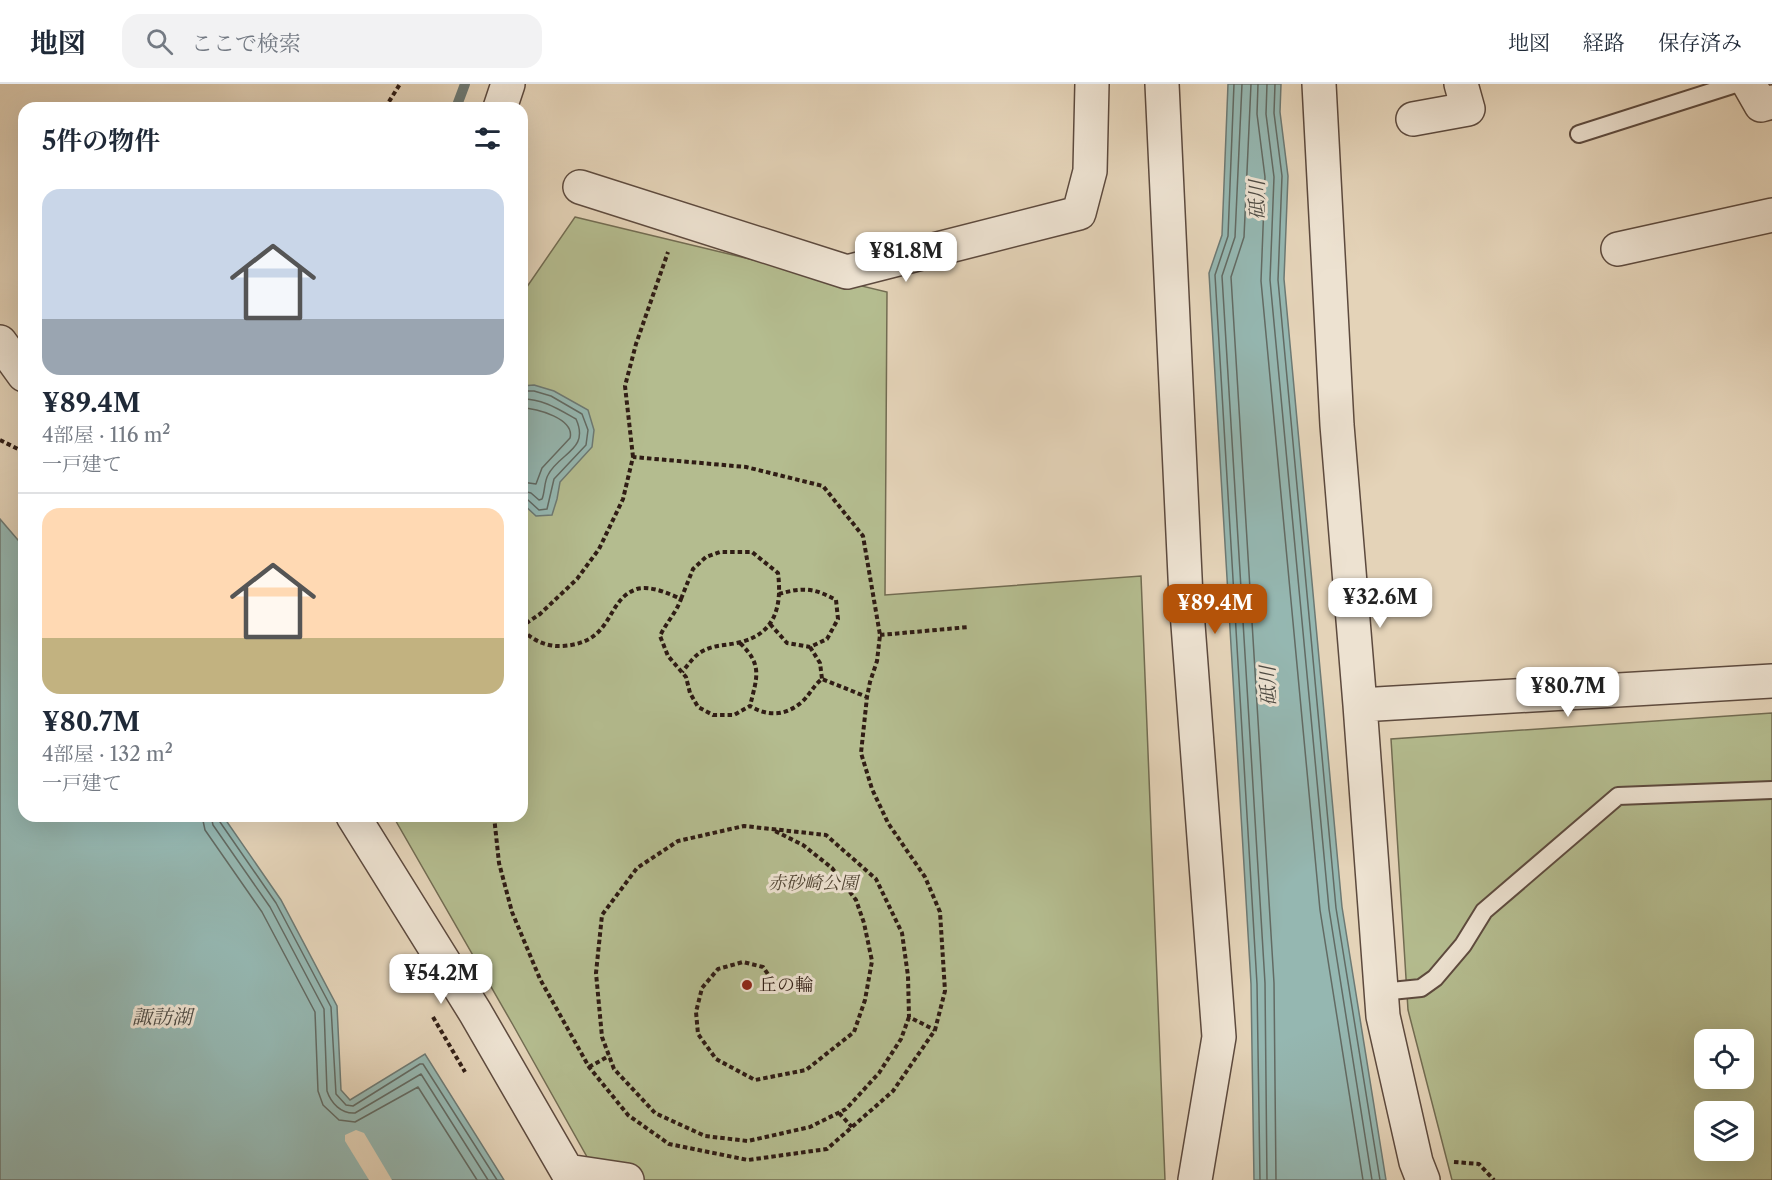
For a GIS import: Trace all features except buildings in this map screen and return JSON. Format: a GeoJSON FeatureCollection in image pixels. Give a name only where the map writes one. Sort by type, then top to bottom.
{"type":"FeatureCollection","features":[{"type":"Feature","properties":{"kind":"street"},"geometry":{"type":"LineString","coordinates":[[502,102],[508,84]]}},
{"type":"Feature","properties":{"kind":"street"},"geometry":{"type":"LineString","coordinates":[[580,187],[848,272],[1079,213],[1090,171],[1092,84]]}},
{"type":"Feature","properties":{"kind":"street"},"geometry":{"type":"LineString","coordinates":[[1162,84],[1186,598],[1219,1037],[1195,1180]]}},
{"type":"Feature","properties":{"kind":"street"},"geometry":{"type":"LineString","coordinates":[[1319,84],[1337,425],[1383,1016],[1416,1162],[1423,1180]]}},
{"type":"Feature","properties":{"kind":"street"},"geometry":{"type":"LineString","coordinates":[[1413,119],[1468,109],[1461,84]]}},
{"type":"Feature","properties":{"kind":"street"},"geometry":{"type":"LineString","coordinates":[[1749,84],[1761,105],[1772,102]]}},
{"type":"Feature","properties":{"kind":"street"},"geometry":{"type":"LineString","coordinates":[[1618,249],[1772,214]]}},
{"type":"Feature","properties":{"kind":"street"},"geometry":{"type":"LineString","coordinates":[[0,342],[18,367]]}},
{"type":"Feature","properties":{"kind":"street"},"geometry":{"type":"LineString","coordinates":[[1360,705],[1772,681]]}},
{"type":"Feature","properties":{"kind":"street"},"geometry":{"type":"LineString","coordinates":[[357,822],[475,1012],[570,1175],[627,1180]]}},
{"type":"Feature","properties":{"kind":"lane"},"geometry":{"type":"LineString","coordinates":[[1579,134],[1736,84]]}},
{"type":"Feature","properties":{"kind":"lane"},"geometry":{"type":"LineString","coordinates":[[1381,992],[1421,988],[1435,978],[1463,945],[1484,911],[1618,796],[1772,790]]}},
{"type":"Feature","properties":{"kind":"path"},"geometry":{"type":"LineString","coordinates":[[389,102],[400,84]]}},
{"type":"Feature","properties":{"kind":"path"},"geometry":{"type":"LineString","coordinates":[[528,623],[577,579],[599,549],[623,499],[633,457],[625,386],[636,344],[680,218]]}},
{"type":"Feature","properties":{"kind":"path"},"geometry":{"type":"LineString","coordinates":[[0,440],[18,449]]}},
{"type":"Feature","properties":{"kind":"path"},"geometry":{"type":"LineString","coordinates":[[495,822],[499,863],[512,912],[540,979],[589,1067],[628,1115],[669,1144],[748,1160],[827,1149],[893,1091],[935,1030],[945,991],[940,912],[926,877],[888,823],[872,789],[861,753],[867,697],[877,662],[880,634],[863,536],[823,486],[746,467],[633,457]]}},
{"type":"Feature","properties":{"kind":"path"},"geometry":{"type":"LineString","coordinates":[[682,672],[702,651],[716,645],[740,642],[758,636],[770,624],[778,606],[778,573],[752,552],[720,552],[706,557],[693,569],[677,609],[660,636],[668,656],[686,677],[690,693],[698,707],[713,715],[734,715],[750,706],[758,668],[752,654],[740,642]]}},
{"type":"Feature","properties":{"kind":"path"},"geometry":{"type":"LineString","coordinates":[[528,634],[534,641],[545,644],[556,646],[580,644],[596,636],[623,598],[638,589],[656,590],[681,599]]}},
{"type":"Feature","properties":{"kind":"path"},"geometry":{"type":"LineString","coordinates":[[770,624],[787,643],[810,647],[826,639],[838,619],[836,600],[818,591],[797,589],[779,594]]}},
{"type":"Feature","properties":{"kind":"path"},"geometry":{"type":"LineString","coordinates":[[880,634],[969,627]]}},
{"type":"Feature","properties":{"kind":"path"},"geometry":{"type":"LineString","coordinates":[[750,706],[762,713],[784,713],[804,700],[822,679],[820,663],[810,647]]}},
{"type":"Feature","properties":{"kind":"path"},"geometry":{"type":"LineString","coordinates":[[822,679],[867,697]]}},
{"type":"Feature","properties":{"kind":"path"},"geometry":{"type":"LineString","coordinates":[[744,826],[826,835],[876,879],[902,933],[908,976],[909,1017],[901,1039],[879,1073],[846,1110],[810,1127],[748,1141],[705,1136],[655,1113],[614,1069],[602,1037],[596,973],[602,915],[637,868],[678,841],[744,826]]}},
{"type":"Feature","properties":{"kind":"path"},"geometry":{"type":"LineString","coordinates":[[771,829],[803,845],[832,868],[856,900],[864,923],[872,961],[865,1000],[854,1032],[806,1070],[756,1080],[716,1059],[698,1034],[696,1012],[702,988],[718,969],[742,962],[764,967],[772,980]]}},
{"type":"Feature","properties":{"kind":"path"},"geometry":{"type":"LineString","coordinates":[[909,1017],[935,1030]]}},
{"type":"Feature","properties":{"kind":"path"},"geometry":{"type":"LineString","coordinates":[[589,1067],[609,1056]]}},
{"type":"Feature","properties":{"kind":"path"},"geometry":{"type":"LineString","coordinates":[[839,1113],[852,1127]]}},
{"type":"Feature","properties":{"kind":"path"},"geometry":{"type":"LineString","coordinates":[[1450,1161],[1479,1164],[1494,1180]]}},
{"type":"Feature","properties":{"kind":"green space","name":"赤砂崎公園"},"geometry":{"type":"Polygon","coordinates":[[[575,217],[887,292],[885,595],[1141,576],[1165,1180],[600,1180],[396,822],[528,822],[528,285],[575,217]]]}},
{"type":"Feature","properties":{"kind":"green space"},"geometry":{"type":"Polygon","coordinates":[[[1772,713],[1772,1180],[1452,1180],[1408,1010],[1391,739],[1772,713]]]}},
{"type":"Feature","properties":{"kind":"water","name":"砥川"},"geometry":{"type":"Polygon","coordinates":[[[1228,84],[1281,84],[1280,112],[1288,176],[1284,279],[1342,907],[1386,1180],[1254,1180],[1251,984],[1209,273],[1222,235],[1228,84]]]}},
{"type":"Feature","properties":{"kind":"water"},"geometry":{"type":"Polygon","coordinates":[[[528,386],[554,391],[588,410],[594,430],[592,447],[560,482],[552,515],[536,516],[528,509],[528,386]]]}},
{"type":"Feature","properties":{"kind":"water","name":"諏訪湖"},"geometry":{"type":"Polygon","coordinates":[[[0,519],[18,540],[18,822],[227,822],[281,900],[337,1006],[341,1090],[350,1100],[425,1054],[504,1180],[0,1180],[0,519]]]}},
{"type":"Feature","properties":{"kind":"pier"},"geometry":{"type":"Polygon","coordinates":[[[356,1130],[364,1133],[392,1180],[369,1180],[345,1141],[345,1135],[356,1130]]]}},
{"type":"Feature","properties":{"kind":"waterway"},"geometry":{"type":"LineString","coordinates":[[458,102],[465,84]]}},
{"type":"Feature","properties":{"kind":"place","name":"丘の輪"},"geometry":{"type":"Point","coordinates":[747,985]}}]}
